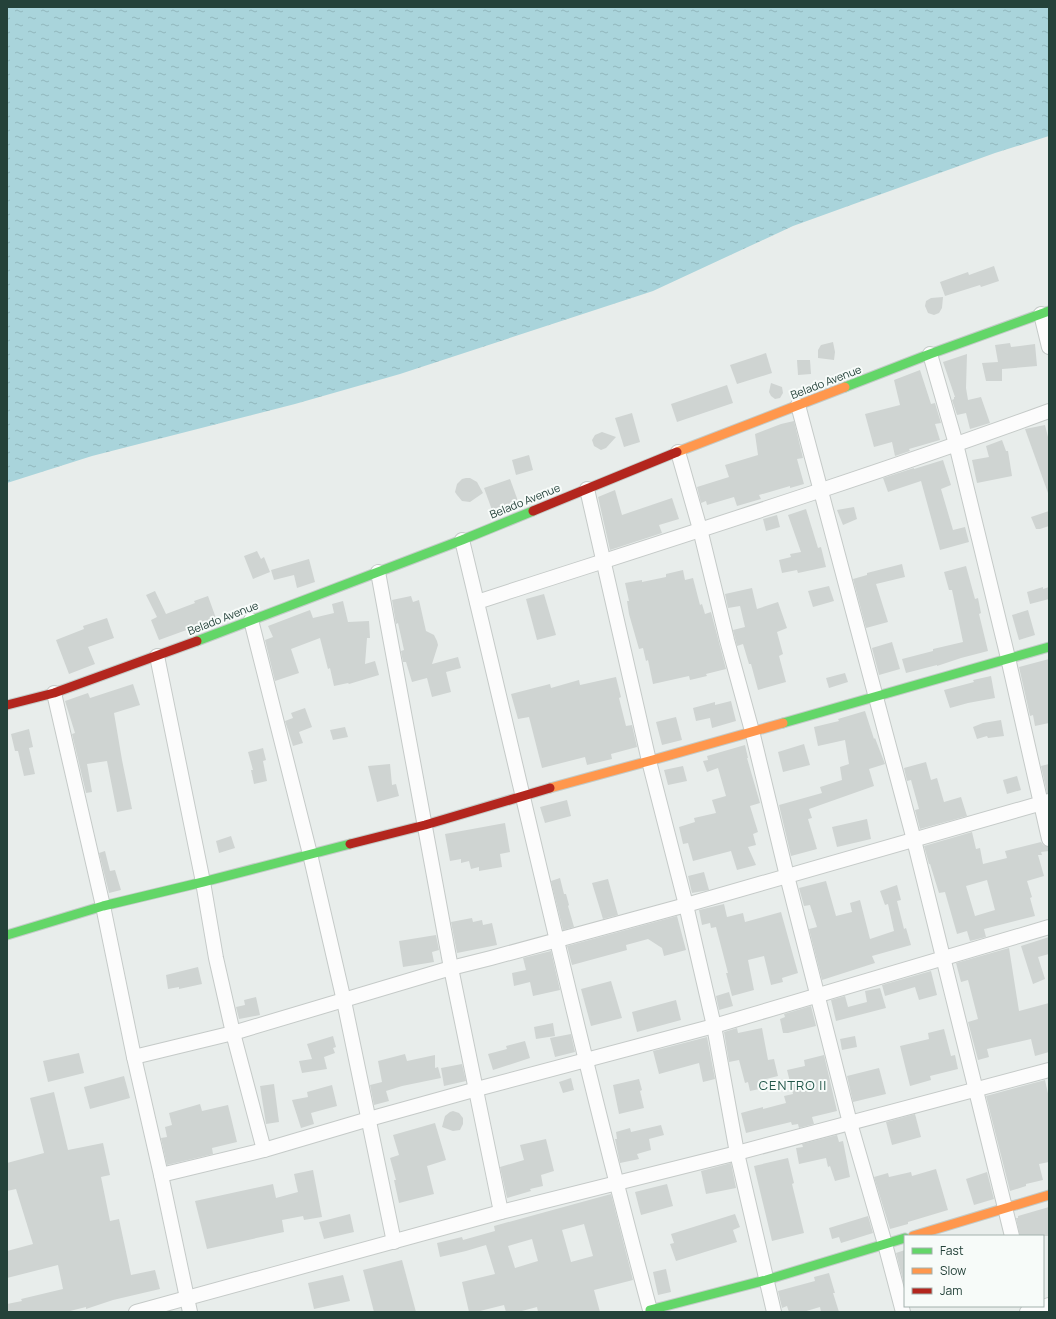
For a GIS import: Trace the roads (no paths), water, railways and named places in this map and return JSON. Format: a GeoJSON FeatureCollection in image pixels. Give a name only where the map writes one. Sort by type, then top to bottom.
{"type":"FeatureCollection","features":[{"type":"Feature","properties":{"kind":"street"},"geometry":{"type":"LineString","coordinates":[[1045,312],[1049,347]]}},
{"type":"Feature","properties":{"kind":"street","name":"Belado Avenue"},"geometry":{"type":"LineString","coordinates":[[7,705],[54,692],[158,656],[462,540],[678,452],[930,354],[1045,312]]}},
{"type":"Feature","properties":{"kind":"street"},"geometry":{"type":"LineString","coordinates":[[930,354],[956,444],[1045,802],[1049,839]]}},
{"type":"Feature","properties":{"kind":"street"},"geometry":{"type":"LineString","coordinates":[[798,406],[914,840],[1012,1235]]}},
{"type":"Feature","properties":{"kind":"street"},"geometry":{"type":"LineString","coordinates":[[477,602],[821,491],[1049,410]]}},
{"type":"Feature","properties":{"kind":"street"},"geometry":{"type":"LineString","coordinates":[[678,452],[700,529],[727,640],[752,731],[787,876],[850,1123],[903,1312]]}},
{"type":"Feature","properties":{"kind":"street"},"geometry":{"type":"LineString","coordinates":[[587,489],[649,761],[686,905],[714,1026],[737,1153],[774,1312]]}},
{"type":"Feature","properties":{"kind":"street"},"geometry":{"type":"LineString","coordinates":[[462,540],[616,1184],[650,1311],[766,1280],[904,1238]]}},
{"type":"Feature","properties":{"kind":"street"},"geometry":{"type":"LineString","coordinates":[[378,572],[451,968],[501,1212]]}},
{"type":"Feature","properties":{"kind":"street"},"geometry":{"type":"LineString","coordinates":[[251,620],[310,854],[344,1001],[394,1242]]}},
{"type":"Feature","properties":{"kind":"street"},"geometry":{"type":"LineString","coordinates":[[7,936],[103,906],[425,825],[522,795],[649,761],[1049,647]]}},
{"type":"Feature","properties":{"kind":"street"},"geometry":{"type":"LineString","coordinates":[[158,656],[203,882],[216,958],[233,1033],[264,1150]]}},
{"type":"Feature","properties":{"kind":"street"},"geometry":{"type":"LineString","coordinates":[[54,692],[103,906],[134,1057],[190,1312]]}},
{"type":"Feature","properties":{"kind":"street"},"geometry":{"type":"LineString","coordinates":[[134,1057],[233,1033],[451,968],[686,905],[1045,802]]}},
{"type":"Feature","properties":{"kind":"street"},"geometry":{"type":"LineString","coordinates":[[161,1175],[264,1150],[477,1089],[714,1026],[1049,927]]}},
{"type":"Feature","properties":{"kind":"street"},"geometry":{"type":"LineString","coordinates":[[136,1312],[501,1212],[737,1153],[1049,1070]]}},
{"type":"Feature","properties":{"kind":"street"},"geometry":{"type":"LineString","coordinates":[[916,1235],[1049,1195]]}},
{"type":"Feature","properties":{"kind":"street"},"geometry":{"type":"LineString","coordinates":[[1030,1310],[1041,1307]]}},
{"type":"Feature","properties":{"kind":"water"},"geometry":{"type":"Polygon","coordinates":[[[7,7],[1049,7],[1049,136],[995,153],[793,226],[653,291],[400,374],[295,404],[92,456],[7,483],[7,7]]]}},
{"type":"Feature","properties":{"kind":"district","name":"CENTRO II"},"geometry":{"type":"Point","coordinates":[793,1085]}}]}
